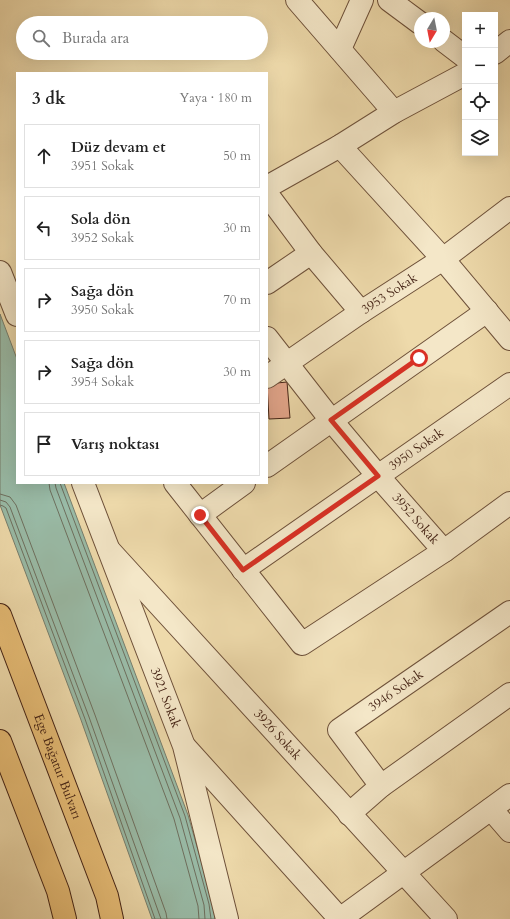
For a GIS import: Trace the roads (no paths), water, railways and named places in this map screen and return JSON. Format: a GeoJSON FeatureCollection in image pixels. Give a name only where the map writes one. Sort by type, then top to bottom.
{"type":"FeatureCollection","features":[{"type":"Feature","properties":{"kind":"main road","name":"Ege Bağatur Bulvarı"},"geometry":{"type":"LineString","coordinates":[[0,615],[107,896],[112,919]]}},
{"type":"Feature","properties":{"kind":"main road"},"geometry":{"type":"LineString","coordinates":[[0,741],[58,891],[65,919]]}},
{"type":"Feature","properties":{"kind":"street"},"geometry":{"type":"LineString","coordinates":[[297,0],[394,112]]}},
{"type":"Feature","properties":{"kind":"street"},"geometry":{"type":"LineString","coordinates":[[340,49],[362,0]]}},
{"type":"Feature","properties":{"kind":"street"},"geometry":{"type":"LineString","coordinates":[[389,0],[414,19]]}},
{"type":"Feature","properties":{"kind":"street"},"geometry":{"type":"LineString","coordinates":[[498,51],[510,41]]}},
{"type":"Feature","properties":{"kind":"street"},"geometry":{"type":"LineString","coordinates":[[450,46],[462,55]]}},
{"type":"Feature","properties":{"kind":"street"},"geometry":{"type":"LineString","coordinates":[[268,186],[340,146],[394,112],[462,76]]}},
{"type":"Feature","properties":{"kind":"street"},"geometry":{"type":"LineString","coordinates":[[340,146],[443,259],[510,339]]}},
{"type":"Feature","properties":{"kind":"street"},"geometry":{"type":"LineString","coordinates":[[268,195],[311,252],[361,312]]}},
{"type":"Feature","properties":{"kind":"street","name":"3953 Sokak"},"geometry":{"type":"LineString","coordinates":[[268,376],[361,312],[443,259],[510,208]]}},
{"type":"Feature","properties":{"kind":"street"},"geometry":{"type":"LineString","coordinates":[[268,282],[311,252]]}},
{"type":"Feature","properties":{"kind":"street"},"geometry":{"type":"LineString","coordinates":[[0,272],[16,312]]}},
{"type":"Feature","properties":{"kind":"street"},"geometry":{"type":"LineString","coordinates":[[268,465],[487,311]]}},
{"type":"Feature","properties":{"kind":"street","name":"3952 Sokak"},"geometry":{"type":"LineString","coordinates":[[268,339],[331,420],[378,476],[444,550]]}},
{"type":"Feature","properties":{"kind":"street","name":"3950 Sokak"},"geometry":{"type":"LineString","coordinates":[[243,570],[510,384]]}},
{"type":"Feature","properties":{"kind":"street","name":"3921 Sokak"},"geometry":{"type":"LineString","coordinates":[[83,484],[184,746],[227,919]]}},
{"type":"Feature","properties":{"kind":"street"},"geometry":{"type":"LineString","coordinates":[[176,484],[302,644],[444,550],[510,503]]}},
{"type":"Feature","properties":{"kind":"street"},"geometry":{"type":"LineString","coordinates":[[200,515],[243,484]]}},
{"type":"Feature","properties":{"kind":"street","name":"3926 Sokak"},"geometry":{"type":"LineString","coordinates":[[109,550],[446,919]]}},
{"type":"Feature","properties":{"kind":"street","name":"3946 Sokak"},"geometry":{"type":"LineString","coordinates":[[381,786],[339,730],[510,612]]}},
{"type":"Feature","properties":{"kind":"street"},"geometry":{"type":"LineString","coordinates":[[349,814],[381,786],[510,694]]}},
{"type":"Feature","properties":{"kind":"street"},"geometry":{"type":"LineString","coordinates":[[184,746],[340,919],[510,795]]}},
{"type":"Feature","properties":{"kind":"street"},"geometry":{"type":"LineString","coordinates":[[491,809],[510,831]]}},
{"type":"Feature","properties":{"kind":"water"},"geometry":{"type":"Polygon","coordinates":[[[0,314],[16,356],[16,484],[64,484],[188,815],[213,903],[215,919],[152,919],[81,720],[0,505],[0,314]]]}}]}
